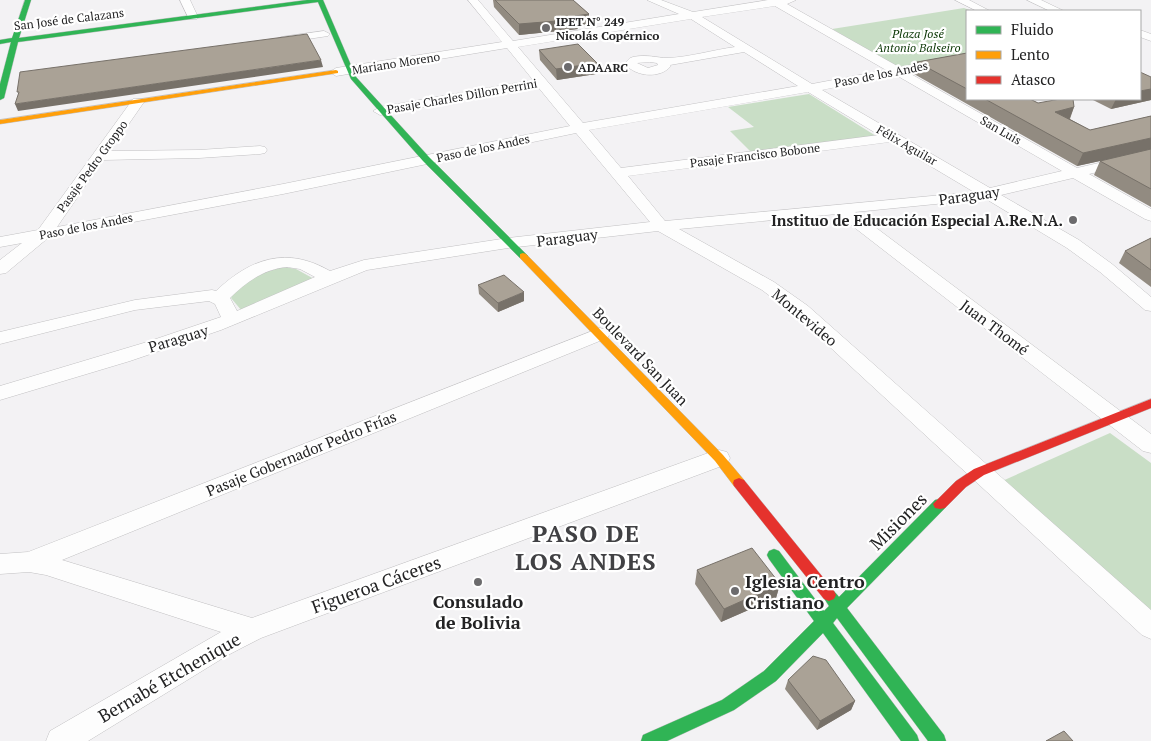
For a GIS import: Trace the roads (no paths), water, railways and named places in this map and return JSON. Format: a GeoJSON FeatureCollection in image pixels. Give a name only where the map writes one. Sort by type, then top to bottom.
{"type":"FeatureCollection","features":[{"type":"Feature","properties":{"kind":"main road"},"geometry":{"type":"LineString","coordinates":[[0,98],[11,75],[14,40],[28,0]]}},
{"type":"Feature","properties":{"kind":"main road","name":"San José de Calazans"},"geometry":{"type":"LineString","coordinates":[[0,42],[316,0]]}},
{"type":"Feature","properties":{"kind":"main road","name":"Boulevard San Juan"},"geometry":{"type":"LineString","coordinates":[[316,0],[324,34],[339,64],[380,125]]}},
{"type":"Feature","properties":{"kind":"main road","name":"Boulevard San Juan"},"geometry":{"type":"LineString","coordinates":[[316,0],[333,28],[339,64],[380,111],[415,162],[590,338],[838,606],[938,741]]}},
{"type":"Feature","properties":{"kind":"main road","name":"Mariano Moreno"},"geometry":{"type":"LineString","coordinates":[[0,122],[138,102],[339,64]]}},
{"type":"Feature","properties":{"kind":"main road","name":"Boulevard San Juan"},"geometry":{"type":"LineString","coordinates":[[480,232],[501,247]]}},
{"type":"Feature","properties":{"kind":"main road","name":"Misiones"},"geometry":{"type":"LineString","coordinates":[[649,741],[718,711],[740,698],[761,682],[825,622],[838,606],[961,484],[979,472],[1151,403]]}},
{"type":"Feature","properties":{"kind":"main road"},"geometry":{"type":"LineString","coordinates":[[766,545],[825,622],[911,741]]}},
{"type":"Feature","properties":{"kind":"street"},"geometry":{"type":"LineString","coordinates":[[184,0],[193,17]]}},
{"type":"Feature","properties":{"kind":"street","name":"Montevideo"},"geometry":{"type":"LineString","coordinates":[[473,0],[661,226],[780,293],[1151,627]]}},
{"type":"Feature","properties":{"kind":"street","name":"Félix Aguilar"},"geometry":{"type":"LineString","coordinates":[[652,0],[693,16],[810,88],[1073,244],[1106,268],[1151,306]]}},
{"type":"Feature","properties":{"kind":"street","name":"Mariano Moreno"},"geometry":{"type":"LineString","coordinates":[[339,64],[370,67],[693,16],[775,1],[791,0]]}},
{"type":"Feature","properties":{"kind":"street"},"geometry":{"type":"LineString","coordinates":[[960,0],[983,10]]}},
{"type":"Feature","properties":{"kind":"street"},"geometry":{"type":"LineString","coordinates":[[1032,0],[1057,10]]}},
{"type":"Feature","properties":{"kind":"street","name":"San Luis"},"geometry":{"type":"LineString","coordinates":[[775,1],[1151,216]]}},
{"type":"Feature","properties":{"kind":"street"},"geometry":{"type":"LineString","coordinates":[[1142,28],[1151,38]]}},
{"type":"Feature","properties":{"kind":"street"},"geometry":{"type":"LineString","coordinates":[[267,42],[324,34]]}},
{"type":"Feature","properties":{"kind":"street"},"geometry":{"type":"LineString","coordinates":[[664,62],[747,48]]}},
{"type":"Feature","properties":{"kind":"street","name":"Paso de los Andes"},"geometry":{"type":"LineString","coordinates":[[0,242],[283,189],[579,128],[810,88],[966,58]]}},
{"type":"Feature","properties":{"kind":"street","name":"Pasaje Charles Dillon Perrini"},"geometry":{"type":"LineString","coordinates":[[380,111],[543,82]]}},
{"type":"Feature","properties":{"kind":"street","name":"Pasaje Pedro Groppo"},"geometry":{"type":"LineString","coordinates":[[0,269],[42,234],[138,102]]}},
{"type":"Feature","properties":{"kind":"street","name":"Pasaje Francisco Bobone"},"geometry":{"type":"LineString","coordinates":[[618,173],[893,137]]}},
{"type":"Feature","properties":{"kind":"street"},"geometry":{"type":"LineString","coordinates":[[99,156],[199,154],[260,150]]}},
{"type":"Feature","properties":{"kind":"street","name":"Paraguay"},"geometry":{"type":"LineString","coordinates":[[0,393],[231,320],[364,265],[661,226],[990,194],[1151,155]]}},
{"type":"Feature","properties":{"kind":"street","name":"Juan Thomé"},"geometry":{"type":"LineString","coordinates":[[840,209],[1151,445]]}},
{"type":"Feature","properties":{"kind":"street"},"geometry":{"type":"LineString","coordinates":[[220,297],[235,282],[247,274],[280,262],[301,263],[329,278]]}},
{"type":"Feature","properties":{"kind":"street"},"geometry":{"type":"LineString","coordinates":[[0,338],[134,305],[212,295],[220,297]]}},
{"type":"Feature","properties":{"kind":"street"},"geometry":{"type":"LineString","coordinates":[[220,297],[231,320]]}},
{"type":"Feature","properties":{"kind":"street","name":"Pasaje Gobernador Pedro Frías"},"geometry":{"type":"LineString","coordinates":[[0,564],[29,562],[590,338]]}},
{"type":"Feature","properties":{"kind":"street","name":"Figueroa Cáceres"},"geometry":{"type":"LineString","coordinates":[[252,630],[705,462]]}},
{"type":"Feature","properties":{"kind":"street"},"geometry":{"type":"LineString","coordinates":[[29,562],[46,565],[252,630]]}},
{"type":"Feature","properties":{"kind":"street","name":"Bernabé Etchenique"},"geometry":{"type":"LineString","coordinates":[[61,741],[218,646],[252,630]]}},
{"type":"Feature","properties":{"kind":"place","name":"IPET N° 249 Nicolás Copérnico"},"geometry":{"type":"Point","coordinates":[546,28]}},
{"type":"Feature","properties":{"kind":"place","name":"ADAARC"},"geometry":{"type":"Point","coordinates":[568,67]}},
{"type":"Feature","properties":{"kind":"place","name":"Instituo de Educación Especial A.Re.N.A."},"geometry":{"type":"Point","coordinates":[1073,220]}},
{"type":"Feature","properties":{"kind":"place","name":"Consulado de Bolivia"},"geometry":{"type":"Point","coordinates":[478,582]}},
{"type":"Feature","properties":{"kind":"place","name":"Iglesia Centro Cristiano"},"geometry":{"type":"Point","coordinates":[735,591]}},
{"type":"Feature","properties":{"kind":"district","name":"PASO DE LOS ANDES"},"geometry":{"type":"Point","coordinates":[586,547]}},
{"type":"Feature","properties":{"kind":"park label","name":"Plaza José Antonio Balseiro"},"geometry":{"type":"Point","coordinates":[918,40]}}]}
